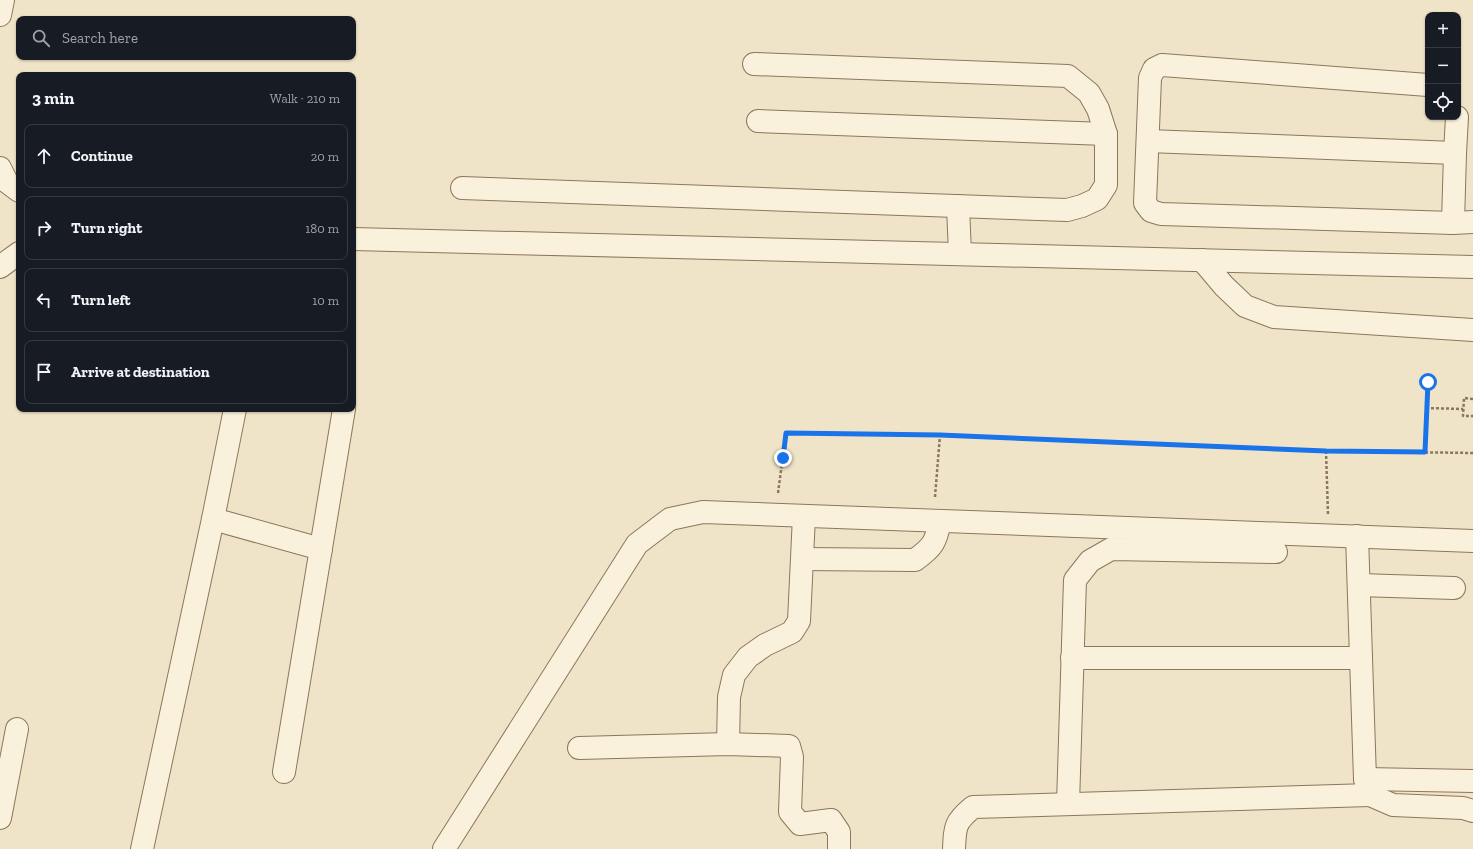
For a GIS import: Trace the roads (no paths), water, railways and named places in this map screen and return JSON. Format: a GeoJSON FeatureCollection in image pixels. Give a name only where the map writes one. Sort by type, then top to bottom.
{"type":"FeatureCollection","features":[{"type":"Feature","properties":{"kind":"lane"},"geometry":{"type":"LineString","coordinates":[[0,15],[4,0]]}},
{"type":"Feature","properties":{"kind":"lane"},"geometry":{"type":"LineString","coordinates":[[462,188],[1067,210],[1082,206],[1097,199],[1106,185],[1106,134],[1098,109],[1089,93],[1068,76],[754,64]]}},
{"type":"Feature","properties":{"kind":"lane"},"geometry":{"type":"LineString","coordinates":[[1425,85],[1162,65],[1154,69],[1150,78],[1145,203],[1151,211],[1161,214],[1463,223],[1455,153],[1457,120]]}},
{"type":"Feature","properties":{"kind":"lane"},"geometry":{"type":"LineString","coordinates":[[758,121],[1106,134]]}},
{"type":"Feature","properties":{"kind":"lane"},"geometry":{"type":"LineString","coordinates":[[1148,141],[1455,153]]}},
{"type":"Feature","properties":{"kind":"lane"},"geometry":{"type":"LineString","coordinates":[[0,168],[7,182],[16,189]]}},
{"type":"Feature","properties":{"kind":"lane"},"geometry":{"type":"LineString","coordinates":[[958,206],[960,254]]}},
{"type":"Feature","properties":{"kind":"lane"},"geometry":{"type":"LineString","coordinates":[[356,239],[1473,268]]}},
{"type":"Feature","properties":{"kind":"lane"},"geometry":{"type":"LineString","coordinates":[[0,267],[16,255]]}},
{"type":"Feature","properties":{"kind":"lane"},"geometry":{"type":"LineString","coordinates":[[1202,260],[1224,286],[1245,306],[1274,317],[1473,330]]}},
{"type":"Feature","properties":{"kind":"lane"},"geometry":{"type":"LineString","coordinates":[[142,849],[234,412]]}},
{"type":"Feature","properties":{"kind":"lane"},"geometry":{"type":"LineString","coordinates":[[284,772],[344,412]]}},
{"type":"Feature","properties":{"kind":"lane"},"geometry":{"type":"LineString","coordinates":[[444,849],[637,544],[670,519],[703,512],[1473,541]]}},
{"type":"Feature","properties":{"kind":"lane"},"geometry":{"type":"LineString","coordinates":[[728,744],[729,697],[734,675],[748,657],[765,645],[792,632],[799,621],[804,516]]}},
{"type":"Feature","properties":{"kind":"lane"},"geometry":{"type":"LineString","coordinates":[[213,519],[321,549]]}},
{"type":"Feature","properties":{"kind":"lane"},"geometry":{"type":"LineString","coordinates":[[803,559],[915,560],[927,551],[937,538],[940,521]]}},
{"type":"Feature","properties":{"kind":"lane"},"geometry":{"type":"LineString","coordinates":[[1357,536],[1367,787]]}},
{"type":"Feature","properties":{"kind":"lane"},"geometry":{"type":"LineString","coordinates":[[1068,804],[1075,580],[1090,560],[1111,549],[1276,552]]}},
{"type":"Feature","properties":{"kind":"lane"},"geometry":{"type":"LineString","coordinates":[[1359,585],[1454,588]]}},
{"type":"Feature","properties":{"kind":"lane"},"geometry":{"type":"LineString","coordinates":[[1072,658],[1361,658]]}},
{"type":"Feature","properties":{"kind":"lane"},"geometry":{"type":"LineString","coordinates":[[0,818],[17,729]]}},
{"type":"Feature","properties":{"kind":"lane"},"geometry":{"type":"LineString","coordinates":[[579,748],[728,744],[789,746],[792,757],[790,812],[800,824],[831,820],[839,832],[839,849]]}},
{"type":"Feature","properties":{"kind":"lane"},"geometry":{"type":"LineString","coordinates":[[954,849],[955,829],[961,817],[973,807],[1068,804],[1473,781]]}},
{"type":"Feature","properties":{"kind":"lane"},"geometry":{"type":"LineString","coordinates":[[1367,787],[1393,805],[1463,808],[1473,811]]}}]}
